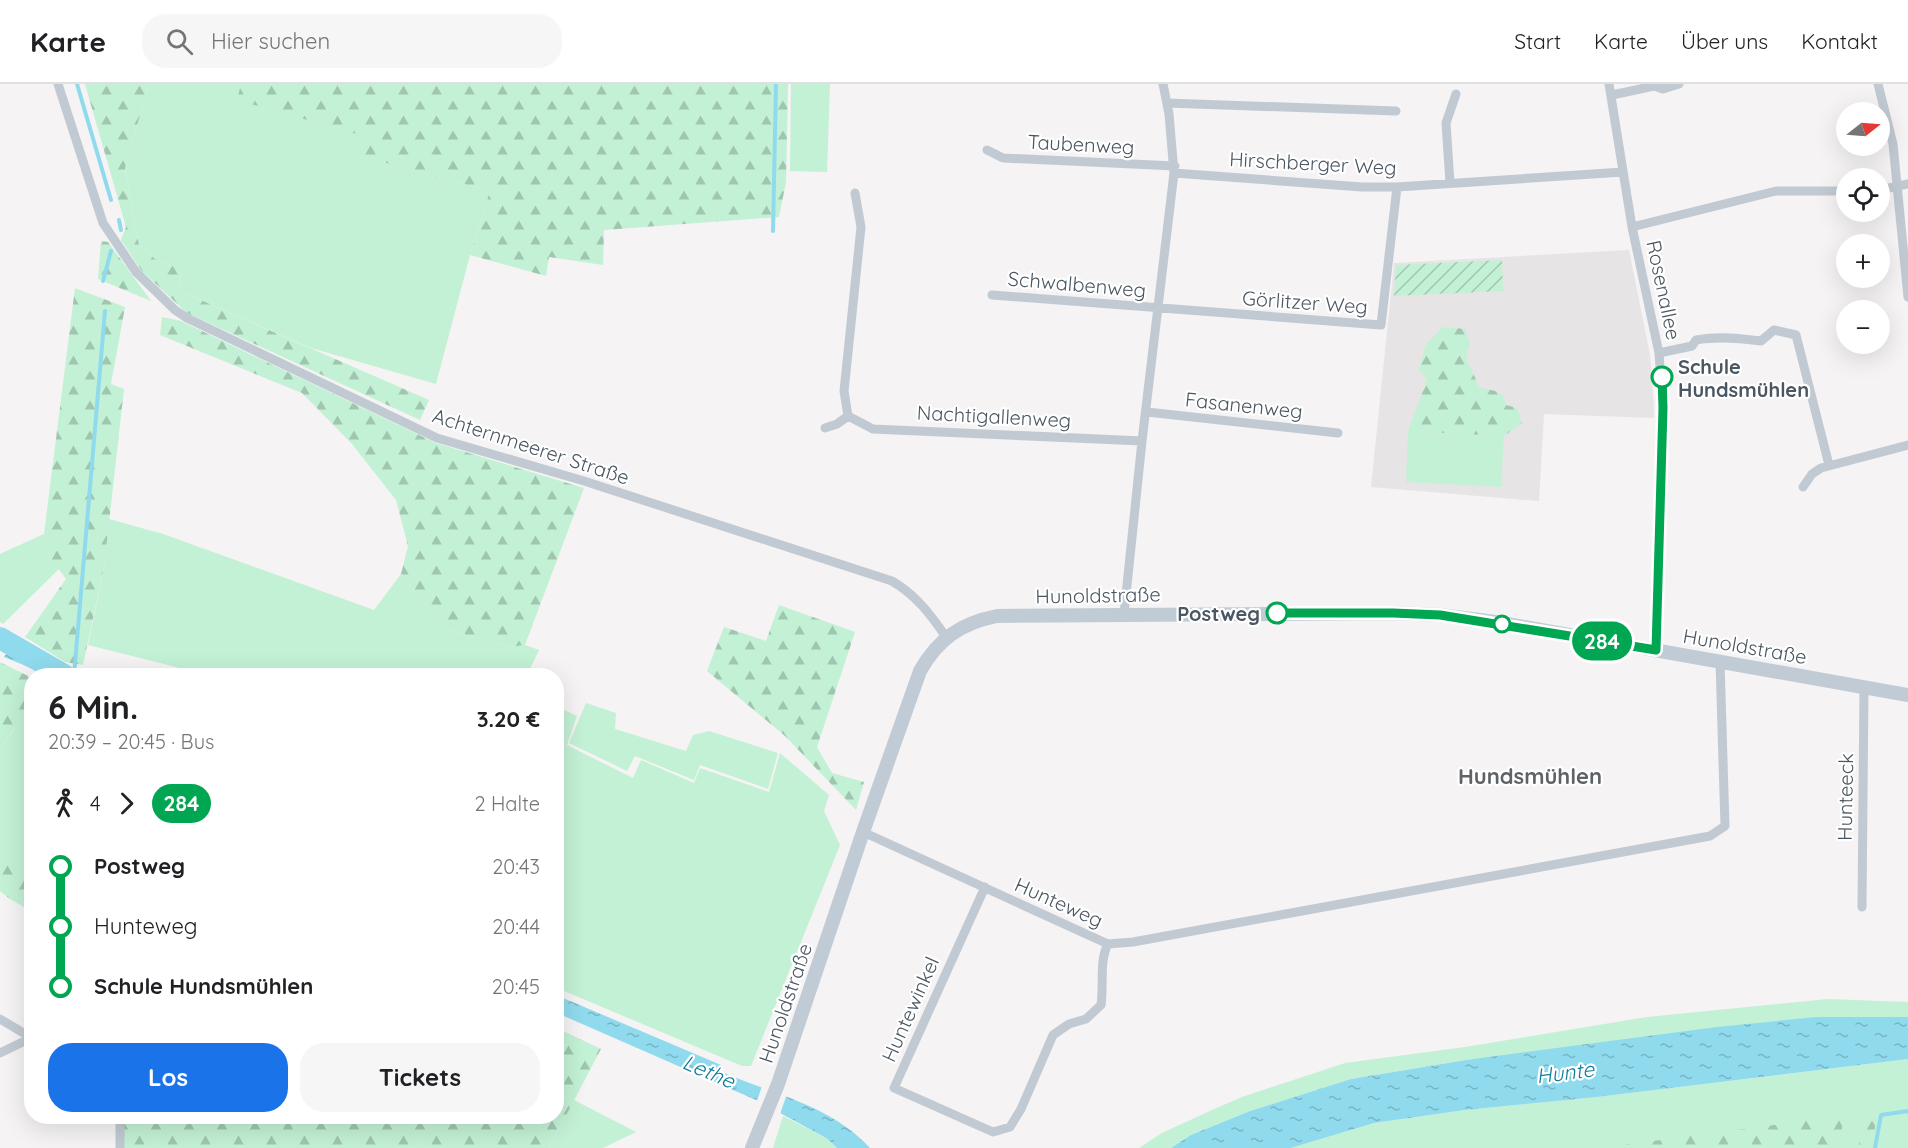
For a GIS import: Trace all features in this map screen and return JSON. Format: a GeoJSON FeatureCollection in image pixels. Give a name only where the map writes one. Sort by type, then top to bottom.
{"type":"FeatureCollection","features":[{"type":"Feature","properties":{"kind":"street","name":"Achternmeerer Straße"},"geometry":{"type":"LineString","coordinates":[[58,84],[103,223],[136,272],[175,310],[187,318],[437,438],[584,482],[892,581],[906,589],[928,612],[945,637]]}},
{"type":"Feature","properties":{"kind":"street"},"geometry":{"type":"LineString","coordinates":[[1124,614],[1142,441],[1175,170],[1163,84]]}},
{"type":"Feature","properties":{"kind":"street","name":"Rosenallee"},"geometry":{"type":"LineString","coordinates":[[1609,84],[1632,227],[1659,353],[1663,408],[1656,650]]}},
{"type":"Feature","properties":{"kind":"street"},"geometry":{"type":"LineString","coordinates":[[1612,95],[1654,86],[1663,89],[1679,84]]}},
{"type":"Feature","properties":{"kind":"street"},"geometry":{"type":"LineString","coordinates":[[1878,84],[1893,144],[1908,297]]}},
{"type":"Feature","properties":{"kind":"street"},"geometry":{"type":"LineString","coordinates":[[1450,183],[1446,123],[1456,94]]}},
{"type":"Feature","properties":{"kind":"street"},"geometry":{"type":"LineString","coordinates":[[1167,103],[1396,111]]}},
{"type":"Feature","properties":{"kind":"street","name":"Taubenweg"},"geometry":{"type":"LineString","coordinates":[[987,150],[1003,158],[1175,170]]}},
{"type":"Feature","properties":{"kind":"street","name":"Hirschberger Weg"},"geometry":{"type":"LineString","coordinates":[[1175,170],[1351,186],[1396,187],[1623,172]]}},
{"type":"Feature","properties":{"kind":"street"},"geometry":{"type":"LineString","coordinates":[[1890,188],[1908,184]]}},
{"type":"Feature","properties":{"kind":"street","name":"Görlitzer Weg"},"geometry":{"type":"LineString","coordinates":[[1158,309],[1381,325],[1396,187]]}},
{"type":"Feature","properties":{"kind":"street"},"geometry":{"type":"LineString","coordinates":[[1632,227],[1776,192],[1836,191]]}},
{"type":"Feature","properties":{"kind":"street"},"geometry":{"type":"LineString","coordinates":[[825,428],[837,424],[848,416],[844,391],[861,227],[855,193]]}},
{"type":"Feature","properties":{"kind":"street","name":"Schwalbenweg"},"geometry":{"type":"LineString","coordinates":[[992,295],[1158,309]]}},
{"type":"Feature","properties":{"kind":"street"},"geometry":{"type":"LineString","coordinates":[[1659,353],[1692,346],[1696,340],[1710,338],[1761,341],[1774,330],[1796,334],[1829,465]]}},
{"type":"Feature","properties":{"kind":"street","name":"Fasanenweg"},"geometry":{"type":"LineString","coordinates":[[1147,412],[1338,433]]}},
{"type":"Feature","properties":{"kind":"street","name":"Nachtigallenweg"},"geometry":{"type":"LineString","coordinates":[[848,416],[873,429],[1142,441]]}},
{"type":"Feature","properties":{"kind":"street"},"geometry":{"type":"LineString","coordinates":[[1803,487],[1812,474],[1829,465],[1908,445]]}},
{"type":"Feature","properties":{"kind":"street","name":"Hunoldstraße"},"geometry":{"type":"LineString","coordinates":[[752,1148],[778,1084],[920,671],[930,653],[945,637],[978,620],[997,616],[1124,614],[1375,612],[1440,615],[1656,650],[1908,695]]}},
{"type":"Feature","properties":{"kind":"street","name":"Hunteweg"},"geometry":{"type":"LineString","coordinates":[[863,832],[1108,944],[1133,942],[1710,836],[1725,826],[1720,662]]}},
{"type":"Feature","properties":{"kind":"street","name":"Hunteeck"},"geometry":{"type":"LineString","coordinates":[[1862,907],[1864,687]]}},
{"type":"Feature","properties":{"kind":"street","name":"Huntewinkel"},"geometry":{"type":"LineString","coordinates":[[985,888],[894,1088],[993,1132],[1010,1127],[1021,1109],[1053,1035],[1069,1024],[1086,1019],[1101,1005],[1104,986],[1102,954],[1108,944]]}},
{"type":"Feature","properties":{"kind":"street"},"geometry":{"type":"LineString","coordinates":[[0,1019],[24,1034]]}},
{"type":"Feature","properties":{"kind":"street"},"geometry":{"type":"LineString","coordinates":[[0,1053],[24,1041]]}},
{"type":"Feature","properties":{"kind":"street"},"geometry":{"type":"LineString","coordinates":[[120,1124],[120,1148]]}},
{"type":"Feature","properties":{"kind":"shaded area"},"geometry":{"type":"Polygon","coordinates":[[[1629,250],[1650,355],[1654,418],[1544,414],[1539,501],[1371,487],[1394,263],[1629,250]]]}},
{"type":"Feature","properties":{"kind":"green space"},"geometry":{"type":"Polygon","coordinates":[[[85,84],[149,84],[125,168],[139,245],[155,259],[181,269],[180,291],[429,400],[420,420],[187,313],[141,270],[121,240],[126,227],[85,84]]]}},
{"type":"Feature","properties":{"kind":"green space"},"geometry":{"type":"Polygon","coordinates":[[[149,84],[241,84],[238,100],[365,136],[362,156],[490,191],[470,255],[436,384],[311,348],[180,291],[181,269],[155,259],[139,245],[125,168],[149,84]]]}},
{"type":"Feature","properties":{"kind":"green space"},"geometry":{"type":"Polygon","coordinates":[[[241,84],[788,84],[786,182],[779,217],[604,230],[603,265],[549,257],[546,276],[470,255],[490,191],[361,156],[364,136],[237,100],[241,84]]]}},
{"type":"Feature","properties":{"kind":"green space"},"geometry":{"type":"Polygon","coordinates":[[[791,84],[830,84],[827,172],[790,171],[791,84]]]}},
{"type":"Feature","properties":{"kind":"green space"},"geometry":{"type":"Polygon","coordinates":[[[101,241],[108,242],[151,301],[98,279],[101,241]]]}},
{"type":"Feature","properties":{"kind":"green space"},"geometry":{"type":"Polygon","coordinates":[[[1502,260],[1503,291],[1394,296],[1396,265],[1502,260]]]}},
{"type":"Feature","properties":{"kind":"green space"},"geometry":{"type":"Polygon","coordinates":[[[75,288],[125,307],[111,384],[124,389],[104,567],[83,665],[65,662],[25,637],[66,579],[50,557],[44,534],[75,288]]]}},
{"type":"Feature","properties":{"kind":"green space"},"geometry":{"type":"Polygon","coordinates":[[[162,317],[181,321],[436,443],[584,488],[525,645],[508,647],[443,628],[401,574],[408,546],[396,500],[352,444],[302,393],[160,335],[162,317]]]}},
{"type":"Feature","properties":{"kind":"green space"},"geometry":{"type":"Polygon","coordinates":[[[1443,327],[1465,329],[1470,343],[1466,357],[1479,387],[1495,391],[1503,396],[1506,405],[1517,408],[1522,423],[1504,436],[1408,431],[1427,380],[1419,370],[1426,344],[1443,327]]]}},
{"type":"Feature","properties":{"kind":"green space"},"geometry":{"type":"Polygon","coordinates":[[[1408,431],[1504,436],[1501,487],[1406,482],[1408,431]]]}},
{"type":"Feature","properties":{"kind":"green space"},"geometry":{"type":"Polygon","coordinates":[[[109,519],[163,534],[374,610],[401,574],[443,628],[508,647],[525,645],[539,650],[530,668],[180,668],[88,645],[104,567],[109,519]]]}},
{"type":"Feature","properties":{"kind":"green space"},"geometry":{"type":"Polygon","coordinates":[[[44,534],[50,557],[59,569],[3,624],[0,622],[0,554],[44,534]]]}},
{"type":"Feature","properties":{"kind":"green space"},"geometry":{"type":"Polygon","coordinates":[[[779,605],[855,632],[817,747],[832,773],[864,782],[856,810],[785,736],[707,671],[724,627],[766,641],[779,605]]]}},
{"type":"Feature","properties":{"kind":"green space"},"geometry":{"type":"Polygon","coordinates":[[[0,662],[24,674],[24,710],[0,748],[0,662]]]}},
{"type":"Feature","properties":{"kind":"green space"},"geometry":{"type":"Polygon","coordinates":[[[586,703],[616,713],[615,729],[686,751],[693,735],[709,731],[778,753],[768,789],[700,765],[694,780],[635,756],[627,771],[569,743],[586,703]]]}},
{"type":"Feature","properties":{"kind":"green space"},"geometry":{"type":"Polygon","coordinates":[[[24,709],[24,861],[0,861],[0,748],[14,730],[24,709]]]}},
{"type":"Feature","properties":{"kind":"green space"},"geometry":{"type":"Polygon","coordinates":[[[564,710],[577,716],[567,745],[633,778],[641,760],[694,783],[700,768],[769,792],[780,753],[829,795],[824,811],[840,845],[751,1066],[742,1066],[564,991],[564,710]]]}},
{"type":"Feature","properties":{"kind":"green space"},"geometry":{"type":"Polygon","coordinates":[[[0,861],[24,861],[24,907],[0,891],[0,861]]]}},
{"type":"Feature","properties":{"kind":"green space"},"geometry":{"type":"Polygon","coordinates":[[[1828,999],[1908,1002],[1908,1017],[1466,1060],[1351,1079],[1250,1111],[1191,1135],[1171,1148],[1139,1148],[1162,1133],[1242,1097],[1345,1063],[1465,1047],[1647,1017],[1828,999]]]}},
{"type":"Feature","properties":{"kind":"green space"},"geometry":{"type":"Polygon","coordinates":[[[564,1031],[601,1049],[564,1119],[564,1031]]]}},
{"type":"Feature","properties":{"kind":"green space"},"geometry":{"type":"Polygon","coordinates":[[[1908,1059],[1908,1148],[1291,1148],[1374,1123],[1465,1110],[1597,1097],[1908,1059]]]}},
{"type":"Feature","properties":{"kind":"green space"},"geometry":{"type":"Polygon","coordinates":[[[574,1100],[636,1132],[603,1148],[549,1148],[562,1124],[564,1124],[564,1119],[574,1100]]]}},
{"type":"Feature","properties":{"kind":"green space"},"geometry":{"type":"Polygon","coordinates":[[[1878,1112],[1871,1148],[1858,1148],[1864,1122],[1878,1112]]]}},
{"type":"Feature","properties":{"kind":"green space"},"geometry":{"type":"Polygon","coordinates":[[[783,1116],[828,1139],[837,1148],[773,1148],[783,1116]]]}},
{"type":"Feature","properties":{"kind":"green space"},"geometry":{"type":"Polygon","coordinates":[[[1843,1116],[1840,1148],[1600,1148],[1843,1116]]]}},
{"type":"Feature","properties":{"kind":"green space"},"geometry":{"type":"Polygon","coordinates":[[[124,1124],[562,1124],[549,1148],[123,1148],[124,1124]]]}},
{"type":"Feature","properties":{"kind":"water"},"geometry":{"type":"Polygon","coordinates":[[[24,640],[64,663],[66,668],[31,668],[4,657],[14,643],[24,640]]]}},
{"type":"Feature","properties":{"kind":"water"},"geometry":{"type":"Polygon","coordinates":[[[564,998],[721,1065],[722,1072],[820,1111],[854,1133],[870,1148],[837,1148],[828,1139],[756,1100],[564,1016],[564,998]]]}},
{"type":"Feature","properties":{"kind":"water","name":"Hunte"},"geometry":{"type":"Polygon","coordinates":[[[1816,1017],[1908,1017],[1908,1059],[1597,1097],[1465,1110],[1374,1123],[1291,1148],[1171,1148],[1191,1135],[1250,1111],[1351,1079],[1466,1060],[1717,1027],[1816,1017]]]}},
{"type":"Feature","properties":{"kind":"pier"},"geometry":{"type":"Polygon","coordinates":[[[762,1086],[787,1094],[779,1117],[756,1104],[762,1086]]]}},
{"type":"Feature","properties":{"kind":"waterway"},"geometry":{"type":"LineString","coordinates":[[77,84],[111,200]]}},
{"type":"Feature","properties":{"kind":"waterway"},"geometry":{"type":"LineString","coordinates":[[773,231],[776,84]]}},
{"type":"Feature","properties":{"kind":"waterway"},"geometry":{"type":"LineString","coordinates":[[119,220],[121,230]]}},
{"type":"Feature","properties":{"kind":"waterway"},"geometry":{"type":"LineString","coordinates":[[103,281],[111,251]]}},
{"type":"Feature","properties":{"kind":"waterway"},"geometry":{"type":"LineString","coordinates":[[75,668],[105,311]]}},
{"type":"Feature","properties":{"kind":"waterway","name":"Lethe"},"geometry":{"type":"LineString","coordinates":[[0,638],[52,668]]}},
{"type":"Feature","properties":{"kind":"waterway"},"geometry":{"type":"LineString","coordinates":[[1875,1148],[1881,1115],[1908,1111]]}},
{"type":"Feature","properties":{"kind":"bus line","name":"284"},"geometry":{"type":"LineString","coordinates":[[1277,613],[1440,615],[1496,622],[1656,650],[1662,377]]}},
{"type":"Feature","properties":{"kind":"place","name":"Schule Hundsmühlen"},"geometry":{"type":"Point","coordinates":[1662,377]}},
{"type":"Feature","properties":{"kind":"place","name":"Postweg"},"geometry":{"type":"Point","coordinates":[1277,613]}},
{"type":"Feature","properties":{"kind":"district","name":"Hundsmühlen"},"geometry":{"type":"Point","coordinates":[1530,776]}}]}
